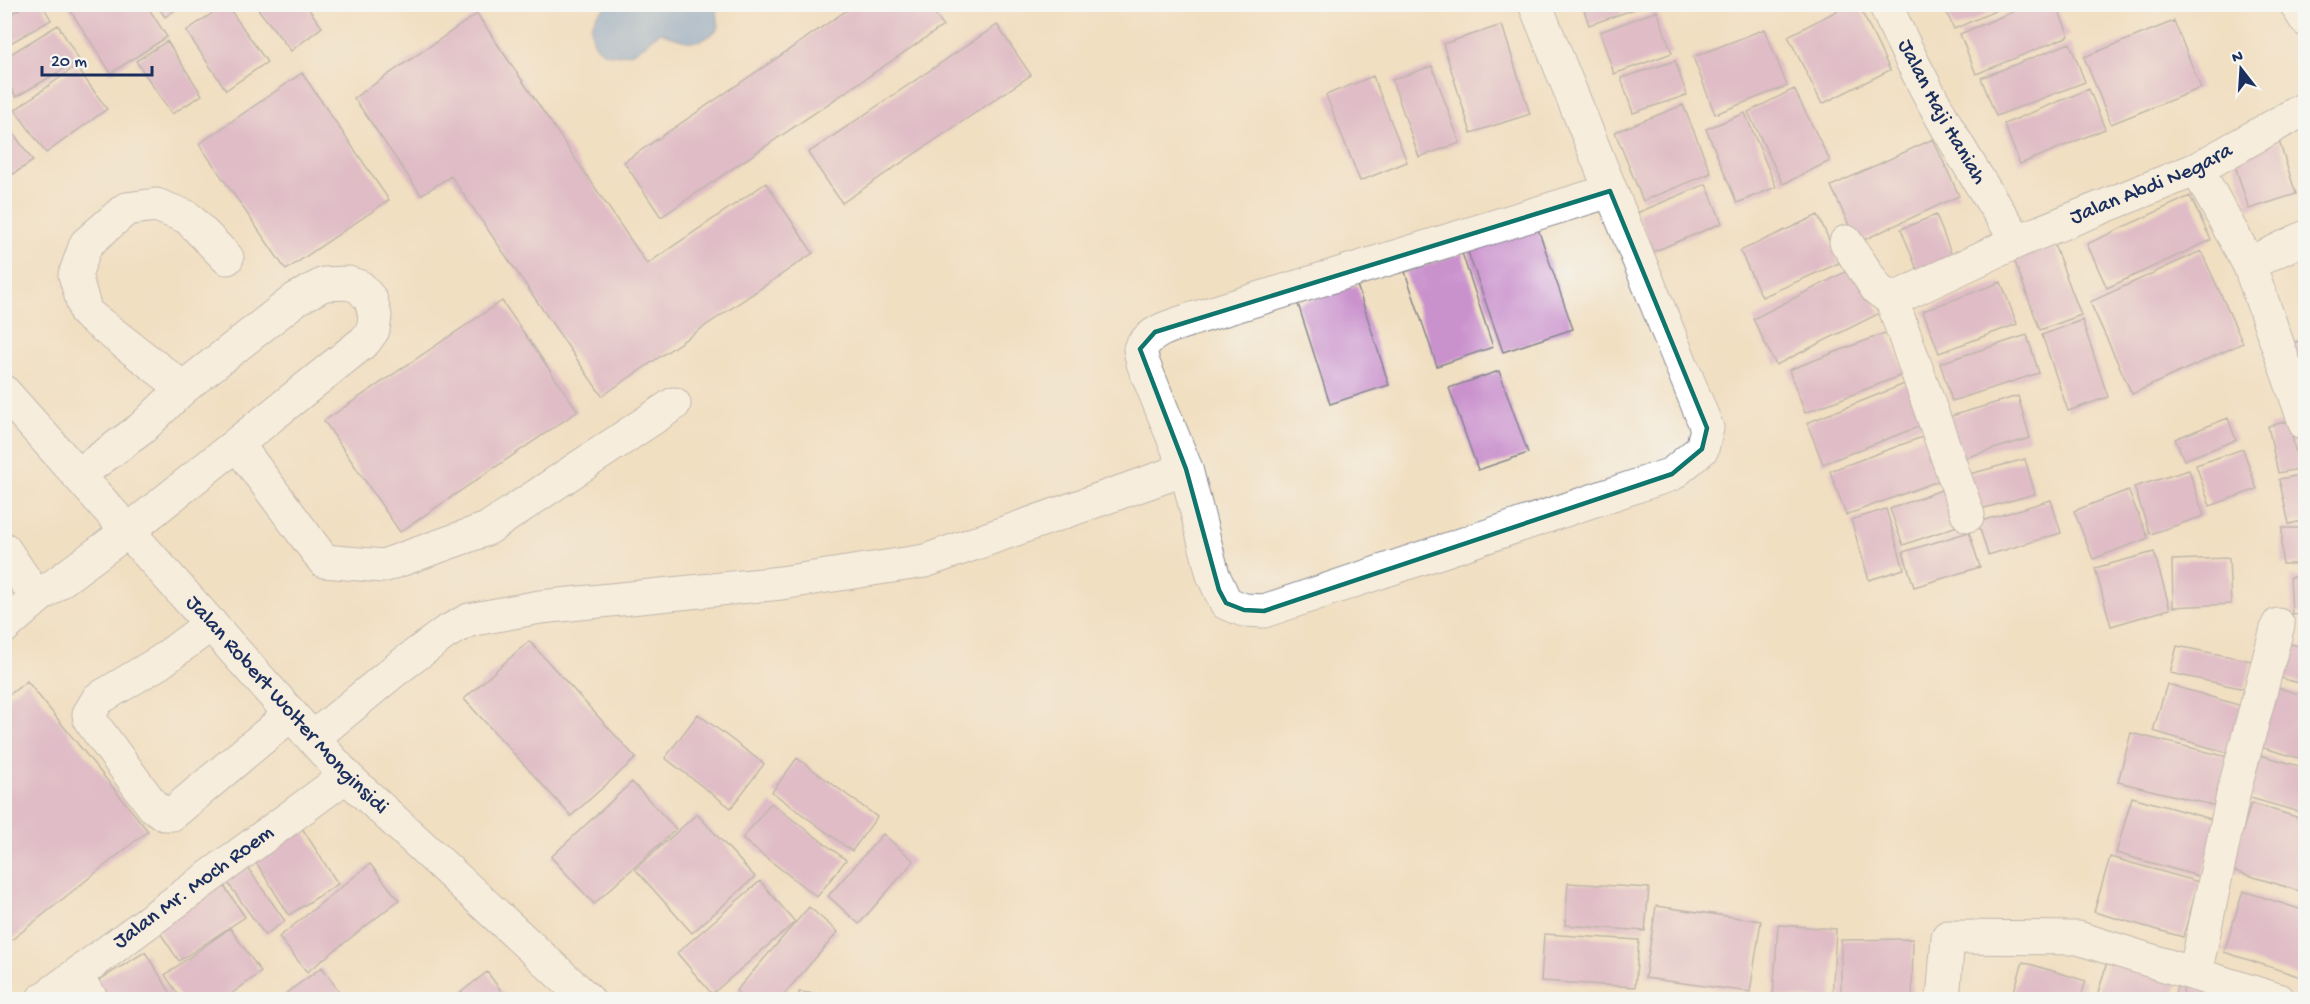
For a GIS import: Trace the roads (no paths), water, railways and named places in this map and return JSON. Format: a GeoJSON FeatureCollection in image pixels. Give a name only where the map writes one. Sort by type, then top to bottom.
{"type":"FeatureCollection","features":[{"type":"Feature","properties":{"kind":"main road"},"geometry":{"type":"LineString","coordinates":[[1535,4],[1707,428],[1702,449],[1672,474],[1264,611],[1244,610],[1226,603],[1213,574],[1186,469],[1143,363],[1140,349],[1155,332],[1610,191]]}},
{"type":"Feature","properties":{"kind":"main road","name":"Jalan Haji Haniah"},"geometry":{"type":"LineString","coordinates":[[1885,4],[1912,65],[2010,230]]}},
{"type":"Feature","properties":{"kind":"main road"},"geometry":{"type":"LineString","coordinates":[[2296,4],[2306,20]]}},
{"type":"Feature","properties":{"kind":"main road","name":"Jalan Abdi Negara"},"geometry":{"type":"LineString","coordinates":[[1892,300],[2010,230],[2198,169],[2306,108]]}},
{"type":"Feature","properties":{"kind":"main road"},"geometry":{"type":"LineString","coordinates":[[2198,169],[2249,264],[2306,425]]}},
{"type":"Feature","properties":{"kind":"main road"},"geometry":{"type":"LineString","coordinates":[[183,388],[86,312],[75,275],[87,244],[126,209],[156,205],[187,217],[227,258]]}},
{"type":"Feature","properties":{"kind":"main road"},"geometry":{"type":"LineString","coordinates":[[2249,264],[2306,237]]}},
{"type":"Feature","properties":{"kind":"main road"},"geometry":{"type":"LineString","coordinates":[[1846,242],[1877,290],[1892,300],[1968,515]]}},
{"type":"Feature","properties":{"kind":"main road"},"geometry":{"type":"LineString","coordinates":[[4,627],[37,598],[128,531],[365,341],[373,330],[375,316],[371,300],[360,287],[348,283],[324,284],[296,299],[183,388],[141,429],[78,475]]}},
{"type":"Feature","properties":{"kind":"main road","name":"Jalan Robert Wolter Monginsidi"},"geometry":{"type":"LineString","coordinates":[[6,397],[346,776],[588,999]]}},
{"type":"Feature","properties":{"kind":"main road"},"geometry":{"type":"LineString","coordinates":[[237,444],[324,561],[383,566],[487,529],[674,404]]}},
{"type":"Feature","properties":{"kind":"main road"},"geometry":{"type":"LineString","coordinates":[[313,738],[394,671],[445,633],[469,620],[540,607],[657,593],[780,584],[926,561],[1186,469]]}},
{"type":"Feature","properties":{"kind":"main road"},"geometry":{"type":"LineString","coordinates":[[4,549],[37,598]]}},
{"type":"Feature","properties":{"kind":"main road"},"geometry":{"type":"LineString","coordinates":[[211,624],[160,662],[98,699],[89,714],[90,720],[153,806],[164,814],[172,814],[250,751],[291,714]]}},
{"type":"Feature","properties":{"kind":"main road"},"geometry":{"type":"LineString","coordinates":[[2195,975],[2235,791],[2278,625]]}},
{"type":"Feature","properties":{"kind":"main road","name":"Jalan Mr. Moch Roem"},"geometry":{"type":"LineString","coordinates":[[42,999],[84,988],[346,776]]}},
{"type":"Feature","properties":{"kind":"main road"},"geometry":{"type":"LineString","coordinates":[[1943,999],[1948,938],[2078,938],[2278,999]]}},
{"type":"Feature","properties":{"kind":"water"},"geometry":{"type":"Polygon","coordinates":[[[608,5],[716,5],[719,27],[705,38],[692,42],[661,32],[630,53],[609,54],[598,48],[594,42],[591,27],[597,15],[608,5]]]}}]}
